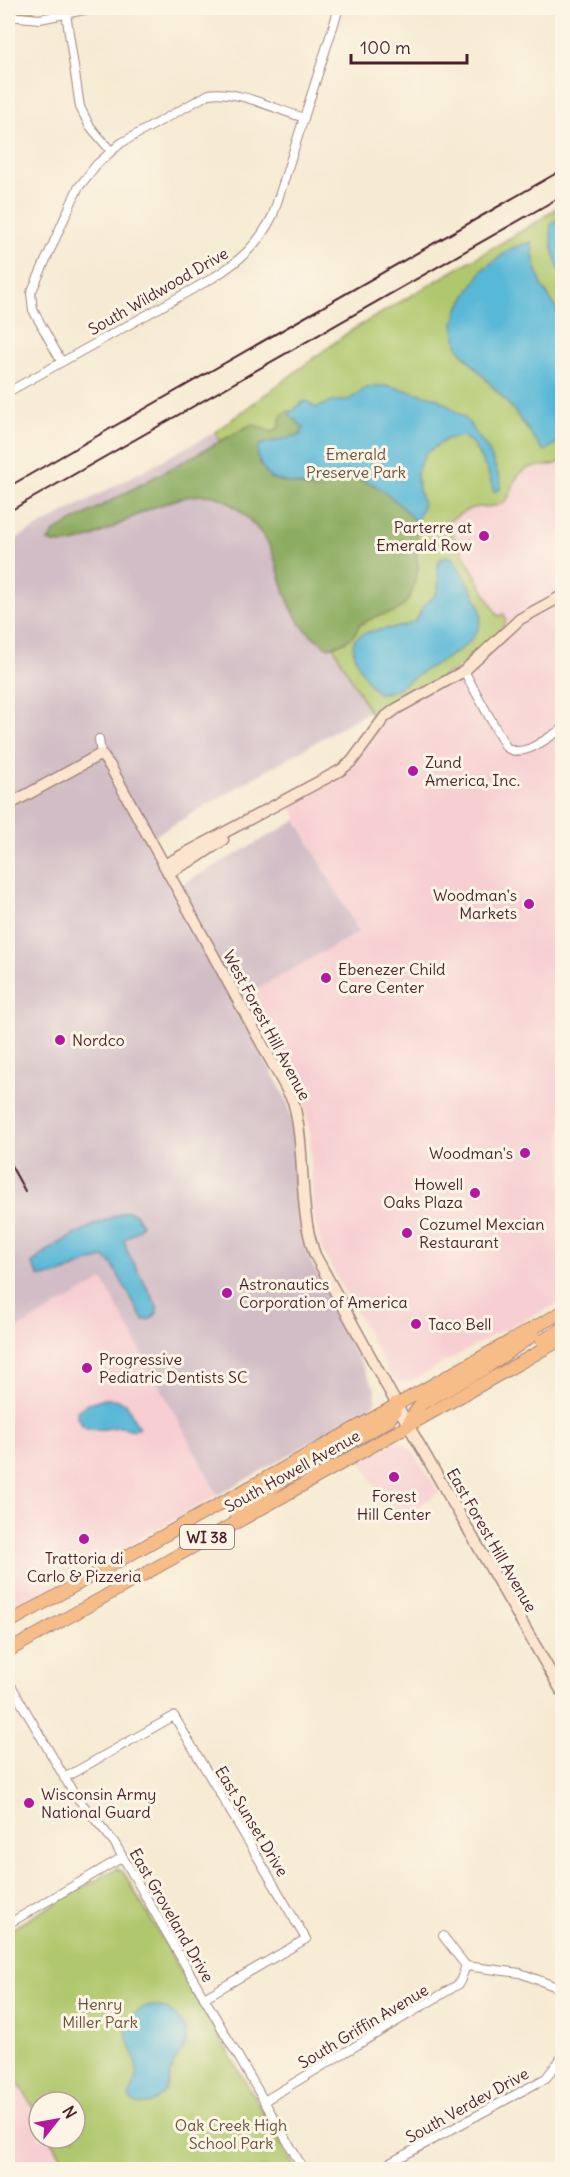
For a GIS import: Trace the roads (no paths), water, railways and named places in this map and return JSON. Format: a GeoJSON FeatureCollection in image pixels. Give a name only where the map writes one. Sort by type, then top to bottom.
{"type":"FeatureCollection","features":[{"type":"Feature","properties":{"kind":"main road","name":"South Howell Avenue"},"geometry":{"type":"LineString","coordinates":[[8,1623],[562,1312]]}},
{"type":"Feature","properties":{"kind":"main road"},"geometry":{"type":"LineString","coordinates":[[408,1425],[416,1409],[424,1402],[511,1352],[562,1312]]}},
{"type":"Feature","properties":{"kind":"main road"},"geometry":{"type":"LineString","coordinates":[[503,1371],[562,1329]]}},
{"type":"Feature","properties":{"kind":"main road","name":"South Howell Avenue"},"geometry":{"type":"LineString","coordinates":[[8,1651],[562,1339]]}},
{"type":"Feature","properties":{"kind":"main road"},"geometry":{"type":"LineString","coordinates":[[202,1540],[289,1476],[388,1421],[394,1413],[396,1404]]}},
{"type":"Feature","properties":{"kind":"street"},"geometry":{"type":"LineString","coordinates":[[8,16],[40,19],[94,8]]}},
{"type":"Feature","properties":{"kind":"street","name":"South Wildwood Drive"},"geometry":{"type":"LineString","coordinates":[[8,392],[226,270],[255,245],[273,215],[336,8]]}},
{"type":"Feature","properties":{"kind":"street"},"geometry":{"type":"LineString","coordinates":[[66,13],[80,106],[89,125],[110,150]]}},
{"type":"Feature","properties":{"kind":"street"},"geometry":{"type":"LineString","coordinates":[[61,361],[36,316],[31,302],[33,285],[78,188],[110,150],[203,96],[214,93],[238,96],[304,118]]}},
{"type":"Feature","properties":{"kind":"street"},"geometry":{"type":"LineString","coordinates":[[166,869],[217,845],[238,826],[341,770],[356,756],[384,718],[464,671],[520,620],[562,596]]}},
{"type":"Feature","properties":{"kind":"street"},"geometry":{"type":"LineString","coordinates":[[464,671],[506,747],[512,752],[526,749],[562,729]]}},
{"type":"Feature","properties":{"kind":"street"},"geometry":{"type":"LineString","coordinates":[[8,805],[100,754],[99,739]]}},
{"type":"Feature","properties":{"kind":"street","name":"West Forest Hill Avenue"},"geometry":{"type":"LineString","coordinates":[[100,754],[111,766],[293,1101],[298,1120],[308,1234],[311,1244],[396,1404]]}},
{"type":"Feature","properties":{"kind":"street","name":"East Forest Hill Avenue"},"geometry":{"type":"LineString","coordinates":[[396,1404],[562,1692]]}},
{"type":"Feature","properties":{"kind":"street","name":"East Groveland Drive"},"geometry":{"type":"LineString","coordinates":[[8,1680],[64,1778],[85,1808],[110,1836],[123,1857],[304,2169]]}},
{"type":"Feature","properties":{"kind":"street","name":"East Sunset Drive"},"geometry":{"type":"LineString","coordinates":[[64,1778],[174,1716],[306,1939],[204,1998]]}},
{"type":"Feature","properties":{"kind":"street"},"geometry":{"type":"LineString","coordinates":[[8,1924],[123,1857]]}},
{"type":"Feature","properties":{"kind":"street"},"geometry":{"type":"LineString","coordinates":[[442,1936],[466,1966],[520,1973],[562,1989]]}},
{"type":"Feature","properties":{"kind":"street","name":"South Griffin Avenue"},"geometry":{"type":"LineString","coordinates":[[264,2101],[459,1984],[466,1966]]}},
{"type":"Feature","properties":{"kind":"street","name":"South Verdev Drive"},"geometry":{"type":"LineString","coordinates":[[377,2169],[546,2078],[562,2057]]}},
{"type":"Feature","properties":{"kind":"water"},"geometry":{"type":"Polygon","coordinates":[[[562,215],[562,275],[553,251],[551,225],[562,215]]]}},
{"type":"Feature","properties":{"kind":"water"},"geometry":{"type":"Polygon","coordinates":[[[531,242],[542,286],[562,318],[562,374],[558,395],[562,415],[562,439],[545,451],[512,408],[459,349],[454,322],[458,309],[482,270],[512,248],[531,242]]]}},
{"type":"Feature","properties":{"kind":"water"},"geometry":{"type":"Polygon","coordinates":[[[389,386],[437,398],[466,419],[489,451],[501,482],[500,489],[494,492],[488,472],[473,444],[463,436],[447,439],[426,453],[417,471],[423,506],[416,522],[382,490],[361,480],[338,479],[317,487],[270,478],[260,462],[257,449],[259,445],[300,435],[304,428],[289,414],[303,402],[307,401],[316,408],[330,402],[348,400],[366,388],[389,386]]]}},
{"type":"Feature","properties":{"kind":"water"},"geometry":{"type":"Polygon","coordinates":[[[446,556],[455,562],[475,596],[481,616],[479,626],[468,643],[460,650],[396,689],[378,693],[369,684],[361,669],[353,647],[354,641],[367,632],[407,625],[416,619],[424,605],[437,592],[439,560],[446,556]]]}},
{"type":"Feature","properties":{"kind":"water"},"geometry":{"type":"Polygon","coordinates":[[[127,1211],[134,1213],[142,1224],[138,1230],[124,1240],[128,1253],[157,1306],[157,1313],[151,1319],[143,1320],[112,1264],[105,1258],[88,1262],[63,1273],[47,1276],[39,1276],[32,1264],[63,1241],[127,1211]]]}},
{"type":"Feature","properties":{"kind":"water"},"geometry":{"type":"Polygon","coordinates":[[[101,1399],[115,1399],[126,1403],[139,1428],[134,1430],[120,1427],[93,1430],[83,1425],[77,1411],[101,1399]]]}},
{"type":"Feature","properties":{"kind":"water"},"geometry":{"type":"Polygon","coordinates":[[[147,2006],[161,2007],[171,2012],[183,2026],[186,2037],[185,2046],[174,2063],[169,2083],[163,2094],[149,2104],[138,2104],[129,2097],[136,2080],[137,2070],[126,2027],[135,2013],[147,2006]]]}},
{"type":"Feature","properties":{"kind":"railway"},"geometry":{"type":"LineString","coordinates":[[8,487],[562,170]]}},
{"type":"Feature","properties":{"kind":"railway"},"geometry":{"type":"LineString","coordinates":[[8,512],[562,196]]}},
{"type":"Feature","properties":{"kind":"railway"},"geometry":{"type":"LineString","coordinates":[[8,1160],[25,1191]]}},
{"type":"Feature","properties":{"kind":"place","name":"Parterre at Emerald Row"},"geometry":{"type":"Point","coordinates":[484,536]}},
{"type":"Feature","properties":{"kind":"place","name":"Zund America, Inc."},"geometry":{"type":"Point","coordinates":[413,771]}},
{"type":"Feature","properties":{"kind":"place","name":"Woodman's Markets"},"geometry":{"type":"Point","coordinates":[529,904]}},
{"type":"Feature","properties":{"kind":"place","name":"Ebenezer Child Care Center"},"geometry":{"type":"Point","coordinates":[326,978]}},
{"type":"Feature","properties":{"kind":"place","name":"Nordco"},"geometry":{"type":"Point","coordinates":[60,1040]}},
{"type":"Feature","properties":{"kind":"place","name":"Woodman's"},"geometry":{"type":"Point","coordinates":[525,1153]}},
{"type":"Feature","properties":{"kind":"place","name":"Howell Oaks Plaza"},"geometry":{"type":"Point","coordinates":[475,1193]}},
{"type":"Feature","properties":{"kind":"place","name":"Cozumel Mexcian Restaurant"},"geometry":{"type":"Point","coordinates":[407,1233]}},
{"type":"Feature","properties":{"kind":"place","name":"Astronautics Corporation of America"},"geometry":{"type":"Point","coordinates":[227,1293]}},
{"type":"Feature","properties":{"kind":"place","name":"Taco Bell"},"geometry":{"type":"Point","coordinates":[416,1324]}},
{"type":"Feature","properties":{"kind":"place","name":"Progressive Pediatric Dentists SC"},"geometry":{"type":"Point","coordinates":[87,1368]}},
{"type":"Feature","properties":{"kind":"place","name":"Forest Hill Center"},"geometry":{"type":"Point","coordinates":[394,1477]}},
{"type":"Feature","properties":{"kind":"place","name":"Trattoria di Carlo & Pizzeria"},"geometry":{"type":"Point","coordinates":[84,1539]}},
{"type":"Feature","properties":{"kind":"place","name":"Wisconsin Army National Guard"},"geometry":{"type":"Point","coordinates":[29,1803]}},
{"type":"Feature","properties":{"kind":"park label","name":"Emerald Preserve Park"},"geometry":{"type":"Point","coordinates":[356,463]}},
{"type":"Feature","properties":{"kind":"park label","name":"Henry Miller Park"},"geometry":{"type":"Point","coordinates":[100,2013]}},
{"type":"Feature","properties":{"kind":"park label","name":"Oak Creek High School Park"},"geometry":{"type":"Point","coordinates":[231,2134]}}]}
